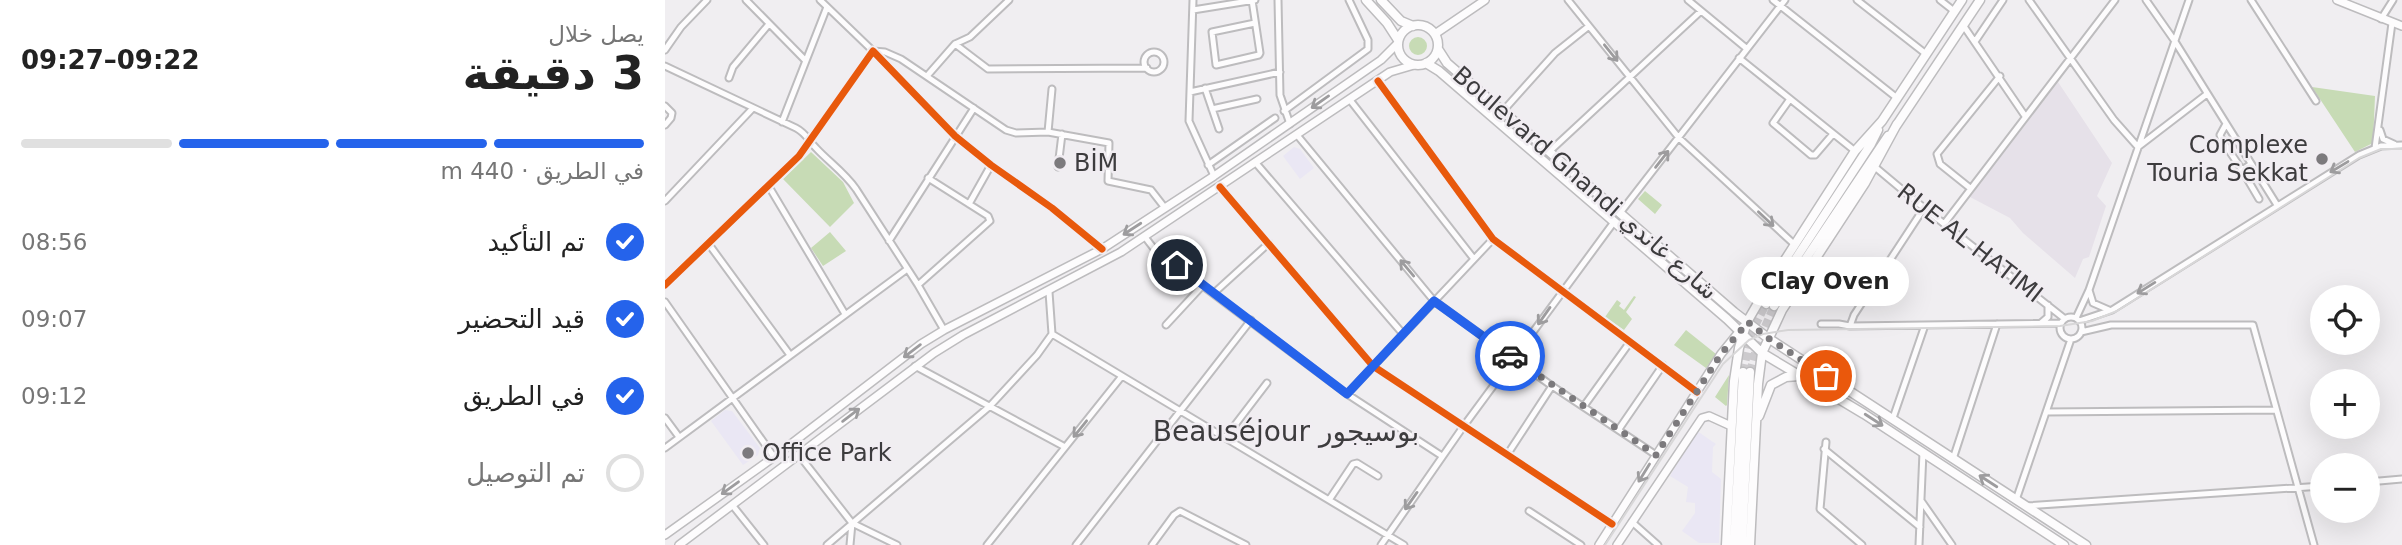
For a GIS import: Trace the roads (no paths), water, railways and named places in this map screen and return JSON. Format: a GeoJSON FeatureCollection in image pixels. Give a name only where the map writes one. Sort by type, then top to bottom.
{"type":"FeatureCollection","features":[{"type":"Feature","properties":{"kind":"main road"},"geometry":{"type":"LineString","coordinates":[[1366,0],[1387,23],[1398,42],[1401,57],[1414,65]]}},
{"type":"Feature","properties":{"kind":"main road"},"geometry":{"type":"LineString","coordinates":[[679,545],[915,366],[963,335],[1049,292],[1145,237],[1396,69],[1426,63],[1434,58],[1438,49],[1435,34],[1425,26],[1413,26],[1401,21],[1381,0]]}},
{"type":"Feature","properties":{"kind":"main road"},"geometry":{"type":"LineString","coordinates":[[1435,34],[1485,0]]}},
{"type":"Feature","properties":{"kind":"main road"},"geometry":{"type":"LineString","coordinates":[[1962,0],[1882,121],[1871,144],[1770,305],[1980,0]]}},
{"type":"Feature","properties":{"kind":"main road"},"geometry":{"type":"LineString","coordinates":[[2337,0],[2402,26]]}},
{"type":"Feature","properties":{"kind":"main road"},"geometry":{"type":"LineString","coordinates":[[665,535],[774,457],[921,344],[1102,249],[1215,176],[1385,57],[1403,32],[1413,26]]}},
{"type":"Feature","properties":{"kind":"main road","name":"Boulevard Ghandi شارع غاندي"},"geometry":{"type":"LineString","coordinates":[[1438,49],[1447,63],[1768,338],[2086,545]]}},
{"type":"Feature","properties":{"kind":"main road","name":"Boulevard Ghandi شارع غاندي"},"geometry":{"type":"LineString","coordinates":[[1426,63],[1439,71],[1762,353],[1923,452],[2064,545]]}},
{"type":"Feature","properties":{"kind":"main road"},"geometry":{"type":"LineString","coordinates":[[1598,545],[1721,354],[1741,333],[1855,151],[1882,121]]}},
{"type":"Feature","properties":{"kind":"main road"},"geometry":{"type":"LineString","coordinates":[[1750,545],[1755,425],[1762,353],[1782,310],[1875,167],[1897,124]]}},
{"type":"Feature","properties":{"kind":"main road"},"geometry":{"type":"LineString","coordinates":[[1726,545],[1731,426],[1741,333]]}},
{"type":"Feature","properties":{"kind":"main road"},"geometry":{"type":"LineString","coordinates":[[1734,545],[1747,373],[1742,545]]}},
{"type":"Feature","properties":{"kind":"main road"},"geometry":{"type":"LineString","coordinates":[[1755,425],[1771,385],[1786,377],[1800,376]]}},
{"type":"Feature","properties":{"kind":"main road"},"geometry":{"type":"LineString","coordinates":[[1616,545],[1702,418],[1709,416],[1731,426]]}},
{"type":"Feature","properties":{"kind":"street"},"geometry":{"type":"LineString","coordinates":[[665,50],[681,27],[707,0]]}},
{"type":"Feature","properties":{"kind":"street"},"geometry":{"type":"LineString","coordinates":[[746,0],[805,60]]}},
{"type":"Feature","properties":{"kind":"street"},"geometry":{"type":"LineString","coordinates":[[820,0],[955,136],[1102,249]]}},
{"type":"Feature","properties":{"kind":"street"},"geometry":{"type":"LineString","coordinates":[[927,76],[955,44],[969,37],[1009,0]]}},
{"type":"Feature","properties":{"kind":"street"},"geometry":{"type":"LineString","coordinates":[[1193,0],[1189,121],[1215,176]]}},
{"type":"Feature","properties":{"kind":"street"},"geometry":{"type":"LineString","coordinates":[[1193,10],[1228,2],[1253,0],[1259,55],[1216,65],[1212,32],[1255,23]]}},
{"type":"Feature","properties":{"kind":"street"},"geometry":{"type":"LineString","coordinates":[[1278,0],[1280,95],[1290,124]]}},
{"type":"Feature","properties":{"kind":"street"},"geometry":{"type":"LineString","coordinates":[[1284,111],[1369,49],[1369,42],[1349,0]]}},
{"type":"Feature","properties":{"kind":"street"},"geometry":{"type":"LineString","coordinates":[[1568,0],[1679,138],[1795,245]]}},
{"type":"Feature","properties":{"kind":"street"},"geometry":{"type":"LineString","coordinates":[[1688,0],[1746,48]]}},
{"type":"Feature","properties":{"kind":"street"},"geometry":{"type":"LineString","coordinates":[[1773,0],[1897,98]]}},
{"type":"Feature","properties":{"kind":"street"},"geometry":{"type":"LineString","coordinates":[[1620,213],[1785,0]]}},
{"type":"Feature","properties":{"kind":"street"},"geometry":{"type":"LineString","coordinates":[[1857,0],[1926,54]]}},
{"type":"Feature","properties":{"kind":"street"},"geometry":{"type":"LineString","coordinates":[[1940,0],[1954,11]]}},
{"type":"Feature","properties":{"kind":"street"},"geometry":{"type":"LineString","coordinates":[[1976,40],[2003,0]]}},
{"type":"Feature","properties":{"kind":"street"},"geometry":{"type":"LineString","coordinates":[[2029,0],[2114,120],[2137,146]]}},
{"type":"Feature","properties":{"kind":"street"},"geometry":{"type":"LineString","coordinates":[[1944,224],[2115,0]]}},
{"type":"Feature","properties":{"kind":"street"},"geometry":{"type":"LineString","coordinates":[[2146,0],[2277,205]]}},
{"type":"Feature","properties":{"kind":"street"},"geometry":{"type":"LineString","coordinates":[[2081,332],[2078,320],[2189,0]]}},
{"type":"Feature","properties":{"kind":"street"},"geometry":{"type":"LineString","coordinates":[[2251,0],[2316,102]]}},
{"type":"Feature","properties":{"kind":"street"},"geometry":{"type":"LineString","coordinates":[[2381,19],[2393,0]]}},
{"type":"Feature","properties":{"kind":"street"},"geometry":{"type":"LineString","coordinates":[[782,121],[827,7]]}},
{"type":"Feature","properties":{"kind":"street"},"geometry":{"type":"LineString","coordinates":[[1550,151],[1701,11]]}},
{"type":"Feature","properties":{"kind":"street"},"geometry":{"type":"LineString","coordinates":[[2375,148],[2380,127],[2392,23]]}},
{"type":"Feature","properties":{"kind":"street"},"geometry":{"type":"LineString","coordinates":[[729,78],[733,67],[769,24]]}},
{"type":"Feature","properties":{"kind":"street"},"geometry":{"type":"LineString","coordinates":[[1963,25],[1976,40],[2025,116]]}},
{"type":"Feature","properties":{"kind":"street"},"geometry":{"type":"LineString","coordinates":[[1503,111],[1555,52],[1589,26]]}},
{"type":"Feature","properties":{"kind":"street"},"geometry":{"type":"LineString","coordinates":[[955,44],[988,69],[1147,68]]}},
{"type":"Feature","properties":{"kind":"street"},"geometry":{"type":"LineString","coordinates":[[873,51],[892,55],[1011,132],[1048,132],[1109,143],[1108,181],[1151,190],[1165,208]]}},
{"type":"Feature","properties":{"kind":"street"},"geometry":{"type":"LineString","coordinates":[[665,285],[799,156],[873,51]]}},
{"type":"Feature","properties":{"kind":"street"},"geometry":{"type":"LineString","coordinates":[[1739,58],[1855,151]]}},
{"type":"Feature","properties":{"kind":"street"},"geometry":{"type":"LineString","coordinates":[[666,69],[801,131],[848,177],[944,330]]}},
{"type":"Feature","properties":{"kind":"street"},"geometry":{"type":"LineString","coordinates":[[1190,92],[1280,72]]}},
{"type":"Feature","properties":{"kind":"street"},"geometry":{"type":"LineString","coordinates":[[1970,188],[1940,164],[1937,154],[2000,76]]}},
{"type":"Feature","properties":{"kind":"street"},"geometry":{"type":"LineString","coordinates":[[1378,81],[1493,239],[1697,392]]}},
{"type":"Feature","properties":{"kind":"street"},"geometry":{"type":"LineString","coordinates":[[1048,132],[1052,89]]}},
{"type":"Feature","properties":{"kind":"street"},"geometry":{"type":"LineString","coordinates":[[1205,89],[1219,130]]}},
{"type":"Feature","properties":{"kind":"street"},"geometry":{"type":"LineString","coordinates":[[2137,146],[2207,94]]}},
{"type":"Feature","properties":{"kind":"street"},"geometry":{"type":"LineString","coordinates":[[1212,109],[1257,99]]}},
{"type":"Feature","properties":{"kind":"street"},"geometry":{"type":"LineString","coordinates":[[1790,99],[1773,123],[1811,155],[1815,155],[1833,134]]}},
{"type":"Feature","properties":{"kind":"street"},"geometry":{"type":"LineString","coordinates":[[1350,100],[1474,259]]}},
{"type":"Feature","properties":{"kind":"street"},"geometry":{"type":"LineString","coordinates":[[665,106],[673,113],[665,124]]}},
{"type":"Feature","properties":{"kind":"street"},"geometry":{"type":"LineString","coordinates":[[665,201],[753,108]]}},
{"type":"Feature","properties":{"kind":"street"},"geometry":{"type":"LineString","coordinates":[[889,241],[974,108]]}},
{"type":"Feature","properties":{"kind":"street"},"geometry":{"type":"LineString","coordinates":[[1208,164],[1275,117]]}},
{"type":"Feature","properties":{"kind":"street"},"geometry":{"type":"LineString","coordinates":[[2226,124],[2221,135],[2222,140],[2259,199]]}},
{"type":"Feature","properties":{"kind":"street"},"geometry":{"type":"LineString","coordinates":[[2380,127],[2383,139],[2400,145]]}},
{"type":"Feature","properties":{"kind":"street"},"geometry":{"type":"LineString","coordinates":[[1058,167],[1062,134]]}},
{"type":"Feature","properties":{"kind":"street"},"geometry":{"type":"LineString","coordinates":[[1297,135],[1434,301],[1552,386],[1656,455]]}},
{"type":"Feature","properties":{"kind":"street"},"geometry":{"type":"LineString","coordinates":[[1821,324],[1850,326],[2041,323],[2078,320],[2112,310],[2355,157],[2375,148],[2400,145]]}},
{"type":"Feature","properties":{"kind":"street"},"geometry":{"type":"LineString","coordinates":[[1255,162],[1403,334]]}},
{"type":"Feature","properties":{"kind":"street"},"geometry":{"type":"LineString","coordinates":[[2242,170],[2251,164]]}},
{"type":"Feature","properties":{"kind":"street"},"geometry":{"type":"LineString","coordinates":[[969,204],[991,165]]}},
{"type":"Feature","properties":{"kind":"street","name":"RUE AL HATIMI"},"geometry":{"type":"LineString","coordinates":[[1875,167],[2048,305],[2063,321]]}},
{"type":"Feature","properties":{"kind":"street"},"geometry":{"type":"LineString","coordinates":[[918,285],[989,223],[988,216],[929,178]]}},
{"type":"Feature","properties":{"kind":"street"},"geometry":{"type":"LineString","coordinates":[[768,185],[845,314]]}},
{"type":"Feature","properties":{"kind":"street"},"geometry":{"type":"LineString","coordinates":[[1220,187],[1373,366],[1612,524]]}},
{"type":"Feature","properties":{"kind":"street"},"geometry":{"type":"LineString","coordinates":[[1850,326],[1854,314],[1924,208]]}},
{"type":"Feature","properties":{"kind":"street"},"geometry":{"type":"LineString","coordinates":[[1381,545],[1442,456],[1613,222]]}},
{"type":"Feature","properties":{"kind":"street"},"geometry":{"type":"LineString","coordinates":[[1145,237],[1155,250],[1347,394],[1442,456]]}},
{"type":"Feature","properties":{"kind":"street"},"geometry":{"type":"LineString","coordinates":[[1347,394],[1493,239]]}},
{"type":"Feature","properties":{"kind":"street"},"geometry":{"type":"LineString","coordinates":[[708,243],[790,355]]}},
{"type":"Feature","properties":{"kind":"street"},"geometry":{"type":"LineString","coordinates":[[1214,293],[1269,243]]}},
{"type":"Feature","properties":{"kind":"street"},"geometry":{"type":"LineString","coordinates":[[665,448],[907,270]]}},
{"type":"Feature","properties":{"kind":"street"},"geometry":{"type":"LineString","coordinates":[[1166,325],[1203,285]]}},
{"type":"Feature","properties":{"kind":"street"},"geometry":{"type":"LineString","coordinates":[[2089,290],[2093,303],[2112,310]]}},
{"type":"Feature","properties":{"kind":"street"},"geometry":{"type":"LineString","coordinates":[[827,545],[990,406],[1037,355],[1052,334],[1049,292]]}},
{"type":"Feature","properties":{"kind":"street"},"geometry":{"type":"LineString","coordinates":[[665,302],[774,457]]}},
{"type":"Feature","properties":{"kind":"street"},"geometry":{"type":"LineString","coordinates":[[2041,323],[2048,317],[2048,305]]}},
{"type":"Feature","properties":{"kind":"street"},"geometry":{"type":"LineString","coordinates":[[1076,545],[1251,320]]}},
{"type":"Feature","properties":{"kind":"street"},"geometry":{"type":"LineString","coordinates":[[2063,321],[2060,332],[2071,339],[2081,332],[2111,325],[2253,325],[2314,545]]}},
{"type":"Feature","properties":{"kind":"street"},"geometry":{"type":"LineString","coordinates":[[1953,459],[1997,324]]}},
{"type":"Feature","properties":{"kind":"street"},"geometry":{"type":"LineString","coordinates":[[1893,418],[1925,325]]}},
{"type":"Feature","properties":{"kind":"street"},"geometry":{"type":"LineString","coordinates":[[1052,334],[1403,545]]}},
{"type":"Feature","properties":{"kind":"street"},"geometry":{"type":"LineString","coordinates":[[2016,500],[2071,339]]}},
{"type":"Feature","properties":{"kind":"street"},"geometry":{"type":"LineString","coordinates":[[1584,406],[1630,342]]}},
{"type":"Feature","properties":{"kind":"street"},"geometry":{"type":"LineString","coordinates":[[1619,429],[1663,365]]}},
{"type":"Feature","properties":{"kind":"street"},"geometry":{"type":"LineString","coordinates":[[915,366],[1065,447]]}},
{"type":"Feature","properties":{"kind":"street"},"geometry":{"type":"LineString","coordinates":[[987,545],[1122,376]]}},
{"type":"Feature","properties":{"kind":"street"},"geometry":{"type":"LineString","coordinates":[[1225,438],[1266,383]]}},
{"type":"Feature","properties":{"kind":"street"},"geometry":{"type":"LineString","coordinates":[[1507,455],[1552,386]]}},
{"type":"Feature","properties":{"kind":"street"},"geometry":{"type":"LineString","coordinates":[[2046,412],[2276,410]]}},
{"type":"Feature","properties":{"kind":"street"},"geometry":{"type":"LineString","coordinates":[[665,418],[679,437]]}},
{"type":"Feature","properties":{"kind":"street"},"geometry":{"type":"LineString","coordinates":[[1826,442],[1821,512],[1862,545]]}},
{"type":"Feature","properties":{"kind":"street"},"geometry":{"type":"LineString","coordinates":[[1824,449],[1920,527]]}},
{"type":"Feature","properties":{"kind":"street"},"geometry":{"type":"LineString","coordinates":[[1919,545],[1923,452]]}},
{"type":"Feature","properties":{"kind":"street"},"geometry":{"type":"LineString","coordinates":[[799,455],[852,523],[897,545]]}},
{"type":"Feature","properties":{"kind":"street"},"geometry":{"type":"LineString","coordinates":[[1329,500],[1353,464],[1357,463],[1378,476]]}},
{"type":"Feature","properties":{"kind":"street"},"geometry":{"type":"LineString","coordinates":[[2380,481],[2402,479]]}},
{"type":"Feature","properties":{"kind":"street"},"geometry":{"type":"LineString","coordinates":[[2026,506],[2310,487]]}},
{"type":"Feature","properties":{"kind":"street"},"geometry":{"type":"LineString","coordinates":[[1921,500],[1952,545]]}},
{"type":"Feature","properties":{"kind":"street"},"geometry":{"type":"LineString","coordinates":[[733,506],[764,545]]}},
{"type":"Feature","properties":{"kind":"street"},"geometry":{"type":"LineString","coordinates":[[1152,545],[1180,511],[1246,545]]}},
{"type":"Feature","properties":{"kind":"street"},"geometry":{"type":"LineString","coordinates":[[1529,511],[1581,545]]}},
{"type":"Feature","properties":{"kind":"street"},"geometry":{"type":"LineString","coordinates":[[1632,522],[1658,545]]}},
{"type":"Feature","properties":{"kind":"street"},"geometry":{"type":"LineString","coordinates":[[850,545],[852,523]]}},
{"type":"Feature","properties":{"kind":"tunnel"},"geometry":{"type":"LineString","coordinates":[[1743,372],[1752,332],[1766,304]]}},
{"type":"Feature","properties":{"kind":"tunnel"},"geometry":{"type":"LineString","coordinates":[[1750,372],[1757,345],[1774,306]]}},
{"type":"Feature","properties":{"kind":"tram line"},"geometry":{"type":"LineString","coordinates":[[1605,545],[1723,364],[1749,340],[1763,334],[1788,330],[2060,326],[2092,321],[2117,311],[2359,158],[2381,149],[2402,149]]}},
{"type":"Feature","properties":{"kind":"place","name":"Complexe Touria Sekkat"},"geometry":{"type":"Point","coordinates":[2322,159]}},
{"type":"Feature","properties":{"kind":"place","name":"BİM"},"geometry":{"type":"Point","coordinates":[1060,163]}},
{"type":"Feature","properties":{"kind":"place","name":"Clay Oven"},"geometry":{"type":"Point","coordinates":[1826,376]}},
{"type":"Feature","properties":{"kind":"place","name":"Office Park"},"geometry":{"type":"Point","coordinates":[748,453]}},
{"type":"Feature","properties":{"kind":"district","name":"Beauséjour بوسيجور"},"geometry":{"type":"Point","coordinates":[1286,431]}}]}
